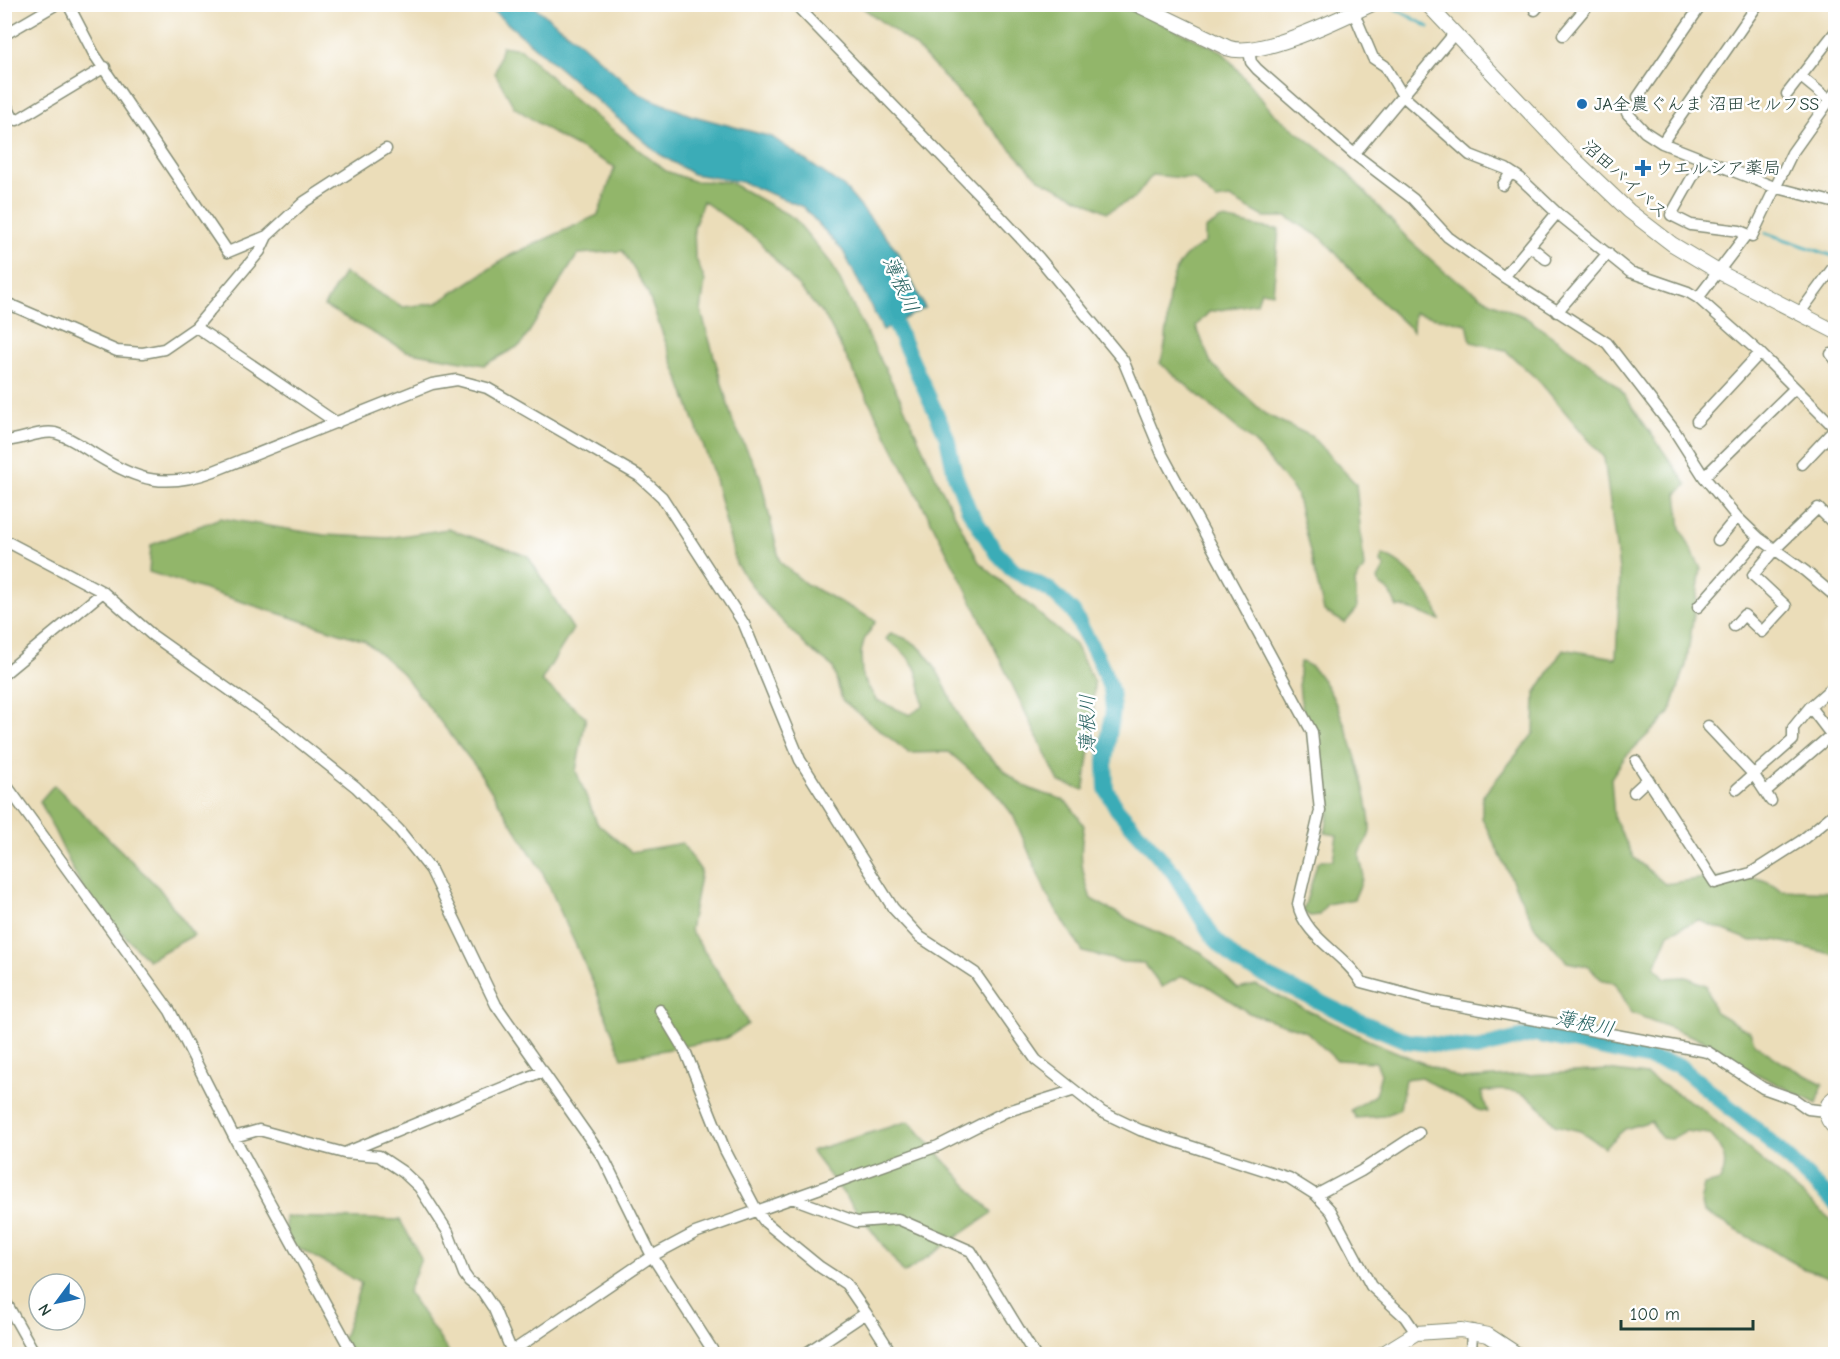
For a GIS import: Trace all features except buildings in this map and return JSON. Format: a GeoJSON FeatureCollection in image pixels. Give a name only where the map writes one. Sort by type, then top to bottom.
{"type":"FeatureCollection","features":[{"type":"Feature","properties":{"kind":"main road"},"geometry":{"type":"LineString","coordinates":[[1137,4],[1228,48],[1249,51],[1354,13],[1371,4]]}},
{"type":"Feature","properties":{"kind":"street"},"geometry":{"type":"LineString","coordinates":[[4,36],[57,4]]}},
{"type":"Feature","properties":{"kind":"street"},"geometry":{"type":"LineString","coordinates":[[68,4],[86,40],[228,252],[267,236],[304,202],[386,149]]}},
{"type":"Feature","properties":{"kind":"street"},"geometry":{"type":"LineString","coordinates":[[795,4],[1012,228],[1123,360],[1162,454],[1312,732],[1320,811],[1298,904],[1300,914],[1319,937],[1353,968],[1361,982],[1433,1001],[1708,1052],[1763,1088],[1794,1099],[1808,1109],[1826,1111]]}},
{"type":"Feature","properties":{"kind":"street","name":"沼田バイパス"},"geometry":{"type":"LineString","coordinates":[[1427,4],[1565,150],[1629,211],[1672,244],[1717,271],[1836,332]]}},
{"type":"Feature","properties":{"kind":"street"},"geometry":{"type":"LineString","coordinates":[[1563,35],[1589,4]]}},
{"type":"Feature","properties":{"kind":"street"},"geometry":{"type":"LineString","coordinates":[[1638,97],[1702,4]]}},
{"type":"Feature","properties":{"kind":"street"},"geometry":{"type":"LineString","coordinates":[[1662,143],[1758,4]]}},
{"type":"Feature","properties":{"kind":"street"},"geometry":{"type":"LineString","coordinates":[[1354,13],[1372,58],[1385,66],[1403,96],[1476,160],[1511,172],[1630,272],[1688,292],[1698,298],[1760,353],[1835,429],[1802,464]]}},
{"type":"Feature","properties":{"kind":"street"},"geometry":{"type":"LineString","coordinates":[[1787,94],[1836,32]]}},
{"type":"Feature","properties":{"kind":"street"},"geometry":{"type":"LineString","coordinates":[[1354,154],[1454,34]]}},
{"type":"Feature","properties":{"kind":"street"},"geometry":{"type":"LineString","coordinates":[[1249,51],[1254,65],[1354,154],[1413,199],[1448,237],[1504,277],[1607,343],[1674,430],[1704,477],[1737,517],[1760,538],[1836,597]]}},
{"type":"Feature","properties":{"kind":"street"},"geometry":{"type":"LineString","coordinates":[[4,101],[13,118],[17,120],[105,67]]}},
{"type":"Feature","properties":{"kind":"street"},"geometry":{"type":"LineString","coordinates":[[1702,160],[1671,215],[1691,225],[1740,231],[1752,236],[1792,153],[1832,95],[1802,77]]}},
{"type":"Feature","properties":{"kind":"street"},"geometry":{"type":"LineString","coordinates":[[1627,113],[1645,132],[1662,143],[1774,187],[1836,203]]}},
{"type":"Feature","properties":{"kind":"street"},"geometry":{"type":"LineString","coordinates":[[1503,184],[1511,172]]}},
{"type":"Feature","properties":{"kind":"street"},"geometry":{"type":"LineString","coordinates":[[1504,277],[1557,213]]}},
{"type":"Feature","properties":{"kind":"street"},"geometry":{"type":"LineString","coordinates":[[1698,298],[1746,235]]}},
{"type":"Feature","properties":{"kind":"street"},"geometry":{"type":"LineString","coordinates":[[4,302],[117,351],[143,353],[164,349],[196,327],[260,251],[267,236]]}},
{"type":"Feature","properties":{"kind":"street"},"geometry":{"type":"LineString","coordinates":[[1530,246],[1546,259]]}},
{"type":"Feature","properties":{"kind":"street"},"geometry":{"type":"LineString","coordinates":[[1557,312],[1608,254]]}},
{"type":"Feature","properties":{"kind":"street"},"geometry":{"type":"LineString","coordinates":[[1799,314],[1835,266]]}},
{"type":"Feature","properties":{"kind":"street"},"geometry":{"type":"LineString","coordinates":[[196,327],[337,423]]}},
{"type":"Feature","properties":{"kind":"street"},"geometry":{"type":"LineString","coordinates":[[1697,421],[1760,353]]}},
{"type":"Feature","properties":{"kind":"street"},"geometry":{"type":"LineString","coordinates":[[4,441],[52,432],[68,438],[127,473],[171,483],[194,479],[432,384],[444,381],[470,382],[487,388],[651,486],[662,497],[744,624],[800,760],[894,908],[920,937],[975,973],[1028,1052],[1072,1091],[1102,1112],[1140,1131],[1289,1178],[1316,1195],[1331,1211],[1371,1286],[1405,1317],[1416,1333]]}},
{"type":"Feature","properties":{"kind":"street"},"geometry":{"type":"LineString","coordinates":[[1704,477],[1794,389]]}},
{"type":"Feature","properties":{"kind":"street"},"geometry":{"type":"LineString","coordinates":[[1734,626],[1744,615],[1762,632],[1786,606],[1753,575],[1775,549],[1818,508],[1836,526]]}},
{"type":"Feature","properties":{"kind":"street"},"geometry":{"type":"LineString","coordinates":[[1718,540],[1737,517]]}},
{"type":"Feature","properties":{"kind":"street"},"geometry":{"type":"LineString","coordinates":[[1698,607],[1760,538]]}},
{"type":"Feature","properties":{"kind":"street"},"geometry":{"type":"LineString","coordinates":[[4,540],[103,592],[152,635],[273,721],[356,787],[399,830],[431,870],[496,1005],[604,1159],[652,1256],[715,1354]]}},
{"type":"Feature","properties":{"kind":"street"},"geometry":{"type":"LineString","coordinates":[[4,674],[103,592]]}},
{"type":"Feature","properties":{"kind":"street"},"geometry":{"type":"LineString","coordinates":[[1737,789],[1793,740],[1793,728],[1810,707],[1836,684]]}},
{"type":"Feature","properties":{"kind":"street"},"geometry":{"type":"LineString","coordinates":[[1708,726],[1754,775],[1768,796],[1833,738],[1810,707]]}},
{"type":"Feature","properties":{"kind":"street"},"geometry":{"type":"LineString","coordinates":[[1636,761],[1715,883],[1751,873],[1801,841],[1836,812]]}},
{"type":"Feature","properties":{"kind":"street"},"geometry":{"type":"LineString","coordinates":[[1634,792],[1648,779]]}},
{"type":"Feature","properties":{"kind":"street"},"geometry":{"type":"LineString","coordinates":[[4,782],[170,1011],[234,1137],[353,1354]]}},
{"type":"Feature","properties":{"kind":"street"},"geometry":{"type":"LineString","coordinates":[[660,1010],[686,1053],[725,1150],[756,1210],[765,1222],[820,1267],[846,1284],[892,1354]]}},
{"type":"Feature","properties":{"kind":"street"},"geometry":{"type":"LineString","coordinates":[[344,1153],[543,1071]]}},
{"type":"Feature","properties":{"kind":"street"},"geometry":{"type":"LineString","coordinates":[[234,1137],[259,1130],[344,1153],[379,1156],[403,1172],[419,1187],[448,1232],[464,1274],[482,1291],[494,1309],[510,1353],[652,1256],[695,1233],[938,1146],[1005,1112],[1072,1091]]}},
{"type":"Feature","properties":{"kind":"street"},"geometry":{"type":"LineString","coordinates":[[1836,1096],[1828,1102],[1826,1111],[1827,1119],[1836,1129]]}},
{"type":"Feature","properties":{"kind":"street"},"geometry":{"type":"LineString","coordinates":[[1316,1195],[1361,1171],[1419,1133]]}},
{"type":"Feature","properties":{"kind":"street"},"geometry":{"type":"LineString","coordinates":[[792,1198],[857,1222],[898,1219],[971,1251],[1034,1354]]}},
{"type":"Feature","properties":{"kind":"street"},"geometry":{"type":"LineString","coordinates":[[4,1299],[35,1354]]}},
{"type":"Feature","properties":{"kind":"street"},"geometry":{"type":"LineString","coordinates":[[805,1354],[866,1312]]}},
{"type":"Feature","properties":{"kind":"street"},"geometry":{"type":"LineString","coordinates":[[1471,1354],[1472,1330]]}},
{"type":"Feature","properties":{"kind":"street"},"geometry":{"type":"LineString","coordinates":[[1382,1354],[1416,1333],[1472,1330],[1488,1335],[1517,1354]]}},
{"type":"Feature","properties":{"kind":"green space"},"geometry":{"type":"Polygon","coordinates":[[[859,5],[1108,5],[1134,11],[1222,51],[1273,113],[1339,164],[1409,240],[1446,273],[1489,301],[1525,317],[1596,368],[1620,389],[1687,485],[1677,493],[1681,529],[1701,569],[1686,665],[1670,713],[1625,757],[1611,778],[1614,818],[1634,858],[1665,884],[1741,876],[1756,878],[1780,890],[1835,892],[1835,955],[1775,940],[1752,941],[1698,920],[1669,933],[1655,967],[1665,978],[1686,977],[1706,985],[1714,1011],[1750,1032],[1755,1044],[1786,1065],[1823,1084],[1817,1104],[1749,1070],[1712,1044],[1632,1013],[1615,983],[1603,981],[1588,966],[1567,962],[1535,927],[1482,818],[1482,797],[1534,733],[1535,694],[1563,649],[1616,658],[1620,577],[1604,458],[1539,381],[1505,350],[1471,342],[1467,324],[1414,313],[1413,331],[1375,296],[1322,238],[1287,217],[1264,217],[1230,198],[1216,200],[1194,179],[1152,175],[1135,198],[1107,212],[1039,179],[916,47],[859,5]]]}},
{"type":"Feature","properties":{"kind":"green space"},"geometry":{"type":"Polygon","coordinates":[[[502,46],[521,49],[577,102],[666,171],[693,181],[729,182],[794,218],[831,263],[901,400],[939,484],[979,562],[1075,645],[1094,682],[1093,729],[1084,790],[1059,782],[966,589],[826,318],[758,240],[703,201],[694,227],[695,256],[705,281],[701,311],[733,422],[760,476],[780,562],[806,584],[876,621],[864,640],[861,653],[862,676],[876,700],[910,715],[923,706],[915,667],[904,653],[886,639],[891,633],[905,638],[922,649],[938,673],[966,728],[996,763],[1023,785],[1034,791],[1057,797],[1069,805],[1084,826],[1082,862],[1091,899],[1128,919],[1201,952],[1238,989],[1256,985],[1368,1040],[1461,1079],[1607,1070],[1646,1075],[1698,1106],[1835,1223],[1835,1279],[1805,1269],[1704,1212],[1701,1199],[1704,1185],[1720,1181],[1725,1162],[1722,1151],[1710,1134],[1685,1131],[1671,1139],[1661,1138],[1651,1121],[1625,1129],[1604,1147],[1580,1131],[1555,1125],[1540,1106],[1524,1095],[1506,1090],[1481,1092],[1488,1112],[1478,1110],[1421,1077],[1405,1079],[1400,1109],[1384,1116],[1356,1118],[1351,1110],[1375,1095],[1381,1074],[1376,1062],[1336,1060],[1307,1032],[1249,1013],[1206,985],[1182,976],[1162,987],[1144,963],[1123,962],[1083,952],[1048,897],[1013,815],[995,792],[949,752],[909,753],[842,700],[833,667],[808,648],[765,603],[736,564],[714,475],[647,291],[623,251],[578,254],[521,345],[484,365],[406,351],[324,306],[344,273],[403,307],[437,303],[511,255],[598,215],[615,167],[559,137],[514,107],[495,73],[502,46]]]}},
{"type":"Feature","properties":{"kind":"green space"},"geometry":{"type":"Polygon","coordinates":[[[1221,219],[1279,229],[1273,293],[1261,291],[1257,303],[1209,312],[1196,326],[1211,363],[1265,414],[1311,436],[1356,484],[1364,568],[1355,582],[1357,609],[1345,623],[1324,611],[1296,493],[1255,443],[1160,363],[1166,337],[1171,284],[1176,271],[1185,257],[1205,242],[1205,229],[1221,219]]]}},
{"type":"Feature","properties":{"kind":"green space"},"geometry":{"type":"Polygon","coordinates":[[[220,518],[324,535],[388,538],[448,529],[528,556],[573,629],[541,681],[586,717],[576,771],[597,823],[631,852],[682,843],[701,871],[690,930],[730,990],[748,1024],[727,1038],[622,1058],[594,985],[542,871],[476,767],[402,673],[365,641],[149,572],[151,545],[220,518]]]}},
{"type":"Feature","properties":{"kind":"green space"},"geometry":{"type":"Polygon","coordinates":[[[1382,555],[1410,572],[1426,591],[1440,620],[1397,607],[1390,592],[1380,585],[1378,579],[1385,567],[1381,563],[1382,555]]]}},
{"type":"Feature","properties":{"kind":"green space"},"geometry":{"type":"Polygon","coordinates":[[[1300,662],[1313,669],[1326,685],[1338,708],[1358,764],[1369,814],[1370,830],[1361,852],[1363,876],[1354,899],[1327,904],[1319,915],[1310,916],[1303,912],[1317,864],[1321,860],[1333,860],[1337,835],[1325,833],[1330,808],[1326,772],[1319,770],[1304,716],[1299,689],[1300,662]]]}},
{"type":"Feature","properties":{"kind":"green space"},"geometry":{"type":"Polygon","coordinates":[[[54,785],[159,888],[194,935],[148,960],[85,894],[40,801],[54,785]]]}},
{"type":"Feature","properties":{"kind":"green space"},"geometry":{"type":"Polygon","coordinates":[[[909,1121],[992,1213],[904,1273],[811,1151],[909,1121]]]}},
{"type":"Feature","properties":{"kind":"green space"},"geometry":{"type":"Polygon","coordinates":[[[285,1217],[400,1220],[421,1258],[408,1292],[450,1354],[338,1354],[361,1283],[286,1241],[285,1217]]]}},
{"type":"Feature","properties":{"kind":"water"},"geometry":{"type":"Polygon","coordinates":[[[486,5],[532,5],[581,43],[639,94],[690,115],[772,137],[844,187],[896,249],[925,308],[883,330],[843,251],[803,207],[742,182],[693,174],[659,154],[486,5]]]}},
{"type":"Feature","properties":{"kind":"water"},"geometry":{"type":"Polygon","coordinates":[[[1811,1174],[1835,1193],[1835,1212],[1798,1177],[1811,1174]]]}},
{"type":"Feature","properties":{"kind":"waterway"},"geometry":{"type":"LineString","coordinates":[[1394,8],[1429,27]]}},
{"type":"Feature","properties":{"kind":"waterway"},"geometry":{"type":"LineString","coordinates":[[1766,233],[1836,257]]}},
{"type":"Feature","properties":{"kind":"waterway","name":"薄根川"},"geometry":{"type":"LineString","coordinates":[[886,304],[947,437],[955,475],[969,510],[995,551],[1014,571],[1050,590],[1073,612],[1099,660],[1111,690],[1113,710],[1105,761],[1106,789],[1117,809],[1174,873],[1213,937],[1239,963],[1359,1021],[1407,1041],[1476,1049],[1535,1034],[1678,1065],[1763,1135],[1836,1204]]}},
{"type":"Feature","properties":{"kind":"place","name":"JA全農ぐんま 沼田セルフSS"},"geometry":{"type":"Point","coordinates":[1582,104]}},
{"type":"Feature","properties":{"kind":"place","name":"ウエルシア薬局"},"geometry":{"type":"Point","coordinates":[1643,168]}}]}
